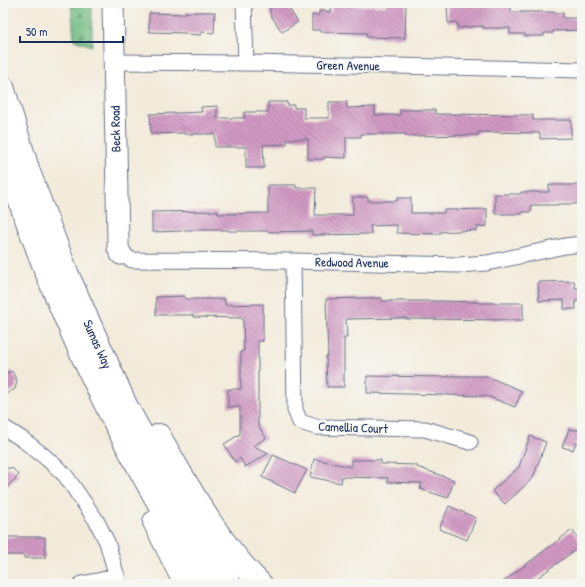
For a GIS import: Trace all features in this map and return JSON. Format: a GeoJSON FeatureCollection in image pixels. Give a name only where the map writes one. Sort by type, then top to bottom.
{"type":"FeatureCollection","features":[{"type":"Feature","properties":{"kind":"highway","name":"Sumas Way"},"geometry":{"type":"LineString","coordinates":[[3,87],[29,172],[68,275],[126,405],[186,514],[230,584]]}},
{"type":"Feature","properties":{"kind":"highway"},"geometry":{"type":"LineString","coordinates":[[11,114],[102,324],[145,411],[196,500],[233,552],[261,584]]}},
{"type":"Feature","properties":{"kind":"highway","name":"Sumas Way"},"geometry":{"type":"LineString","coordinates":[[3,152],[28,225],[73,337],[129,452],[207,584]]}},
{"type":"Feature","properties":{"kind":"highway"},"geometry":{"type":"LineString","coordinates":[[28,225],[37,265],[83,384],[185,584]]}},
{"type":"Feature","properties":{"kind":"street","name":"Beck Road"},"geometry":{"type":"LineString","coordinates":[[113,3],[118,248],[122,254]]}},
{"type":"Feature","properties":{"kind":"street"},"geometry":{"type":"LineString","coordinates":[[244,3],[246,63]]}},
{"type":"Feature","properties":{"kind":"street","name":"Green Avenue"},"geometry":{"type":"LineString","coordinates":[[114,62],[246,63],[582,70]]}},
{"type":"Feature","properties":{"kind":"street","name":"Redwood Avenue"},"geometry":{"type":"LineString","coordinates":[[122,254],[132,260],[293,261],[459,265],[487,263],[565,246],[582,244]]}},
{"type":"Feature","properties":{"kind":"street","name":"Camellia Court"},"geometry":{"type":"LineString","coordinates":[[293,261],[295,410],[300,422],[316,427],[425,429],[470,442]]}},
{"type":"Feature","properties":{"kind":"street"},"geometry":{"type":"LineString","coordinates":[[3,427],[44,456],[65,475],[96,520],[107,542],[118,579],[81,584]]}},
{"type":"Feature","properties":{"kind":"green space"},"geometry":{"type":"Polygon","coordinates":[[[71,3],[92,3],[92,46],[74,40],[71,3]]]}},
{"type":"Feature","properties":{"kind":"building"},"geometry":{"type":"Polygon","coordinates":[[[270,3],[290,3],[290,10],[298,22],[282,32],[270,14],[270,3]]]}},
{"type":"Feature","properties":{"kind":"building"},"geometry":{"type":"Polygon","coordinates":[[[332,3],[345,3],[345,5],[386,6],[386,3],[406,3],[405,38],[366,37],[367,33],[320,32],[320,30],[312,30],[312,15],[319,15],[319,11],[331,12],[332,3]]]}},
{"type":"Feature","properties":{"kind":"building"},"geometry":{"type":"Polygon","coordinates":[[[475,4],[476,7],[511,6],[511,12],[563,13],[563,18],[582,18],[582,30],[553,31],[553,33],[544,33],[544,36],[525,36],[525,34],[510,34],[510,28],[483,28],[483,26],[458,28],[457,22],[448,23],[447,6],[475,4]]]}},
{"type":"Feature","properties":{"kind":"building"},"geometry":{"type":"Polygon","coordinates":[[[185,12],[215,12],[214,33],[201,32],[201,35],[149,32],[149,13],[185,14],[185,12]]]}},
{"type":"Feature","properties":{"kind":"building"},"geometry":{"type":"Polygon","coordinates":[[[268,102],[287,102],[287,105],[294,105],[294,108],[304,108],[304,118],[329,118],[329,102],[347,102],[347,108],[375,107],[375,115],[400,115],[400,110],[435,110],[435,114],[533,115],[533,120],[571,120],[571,138],[540,139],[540,133],[478,132],[478,135],[406,136],[406,134],[361,134],[361,137],[346,137],[346,158],[324,157],[324,159],[308,159],[308,139],[287,139],[287,144],[263,145],[264,168],[246,168],[246,147],[215,147],[215,134],[151,134],[150,114],[202,112],[201,107],[217,106],[217,118],[245,118],[244,112],[268,112],[268,102]]]}},
{"type":"Feature","properties":{"kind":"building"},"geometry":{"type":"Polygon","coordinates":[[[268,185],[296,185],[296,188],[316,188],[315,215],[353,215],[353,197],[368,197],[368,201],[397,201],[397,198],[411,198],[411,213],[444,213],[444,210],[487,209],[487,226],[477,227],[478,230],[440,232],[440,234],[397,233],[397,225],[370,226],[371,234],[312,235],[312,231],[269,232],[228,230],[182,230],[152,232],[152,212],[218,211],[218,214],[268,213],[268,185]]]}},
{"type":"Feature","properties":{"kind":"building"},"geometry":{"type":"Polygon","coordinates":[[[549,185],[581,185],[581,204],[531,205],[531,212],[522,212],[522,214],[495,214],[495,194],[549,192],[549,185]]]}},
{"type":"Feature","properties":{"kind":"building"},"geometry":{"type":"Polygon","coordinates":[[[574,281],[575,288],[582,288],[582,301],[575,301],[576,309],[564,309],[564,300],[539,301],[538,282],[574,281]]]}},
{"type":"Feature","properties":{"kind":"building"},"geometry":{"type":"Polygon","coordinates":[[[185,296],[185,299],[225,299],[225,305],[263,304],[263,341],[258,341],[258,425],[266,438],[253,446],[269,453],[245,467],[240,458],[235,462],[224,444],[240,434],[240,407],[228,407],[228,389],[241,389],[241,351],[244,351],[243,318],[193,317],[193,315],[156,315],[156,297],[185,296]]]}},
{"type":"Feature","properties":{"kind":"building"},"geometry":{"type":"Polygon","coordinates":[[[382,298],[382,301],[523,303],[523,320],[406,318],[346,319],[347,338],[344,338],[344,387],[327,387],[326,356],[328,356],[326,299],[382,298]]]}},
{"type":"Feature","properties":{"kind":"building"},"geometry":{"type":"Polygon","coordinates":[[[12,371],[17,381],[15,389],[6,394],[3,388],[3,374],[12,371]]]}},
{"type":"Feature","properties":{"kind":"building"},"geometry":{"type":"Polygon","coordinates":[[[367,376],[486,376],[522,391],[515,407],[487,396],[367,393],[367,376]]]}},
{"type":"Feature","properties":{"kind":"building"},"geometry":{"type":"Polygon","coordinates":[[[569,429],[582,431],[582,445],[576,442],[573,450],[562,447],[569,429]]]}},
{"type":"Feature","properties":{"kind":"building"},"geometry":{"type":"Polygon","coordinates":[[[530,436],[546,442],[533,478],[505,504],[492,491],[519,467],[530,436]]]}},
{"type":"Feature","properties":{"kind":"building"},"geometry":{"type":"Polygon","coordinates":[[[273,455],[307,470],[295,493],[262,477],[273,455]]]}},
{"type":"Feature","properties":{"kind":"building"},"geometry":{"type":"Polygon","coordinates":[[[314,459],[351,467],[351,460],[381,460],[381,464],[417,465],[417,467],[454,480],[448,498],[420,489],[422,483],[387,482],[388,478],[342,477],[341,483],[310,477],[314,459]]]}},
{"type":"Feature","properties":{"kind":"building"},"geometry":{"type":"Polygon","coordinates":[[[3,464],[9,469],[11,467],[19,475],[3,491],[3,464]]]}},
{"type":"Feature","properties":{"kind":"building"},"geometry":{"type":"Polygon","coordinates":[[[449,506],[476,518],[467,540],[439,529],[449,506]]]}},
{"type":"Feature","properties":{"kind":"building"},"geometry":{"type":"Polygon","coordinates":[[[572,530],[582,545],[529,584],[500,584],[572,530]]]}},
{"type":"Feature","properties":{"kind":"building"},"geometry":{"type":"Polygon","coordinates":[[[5,537],[45,537],[45,558],[24,558],[24,555],[5,555],[5,537]]]}}]}
